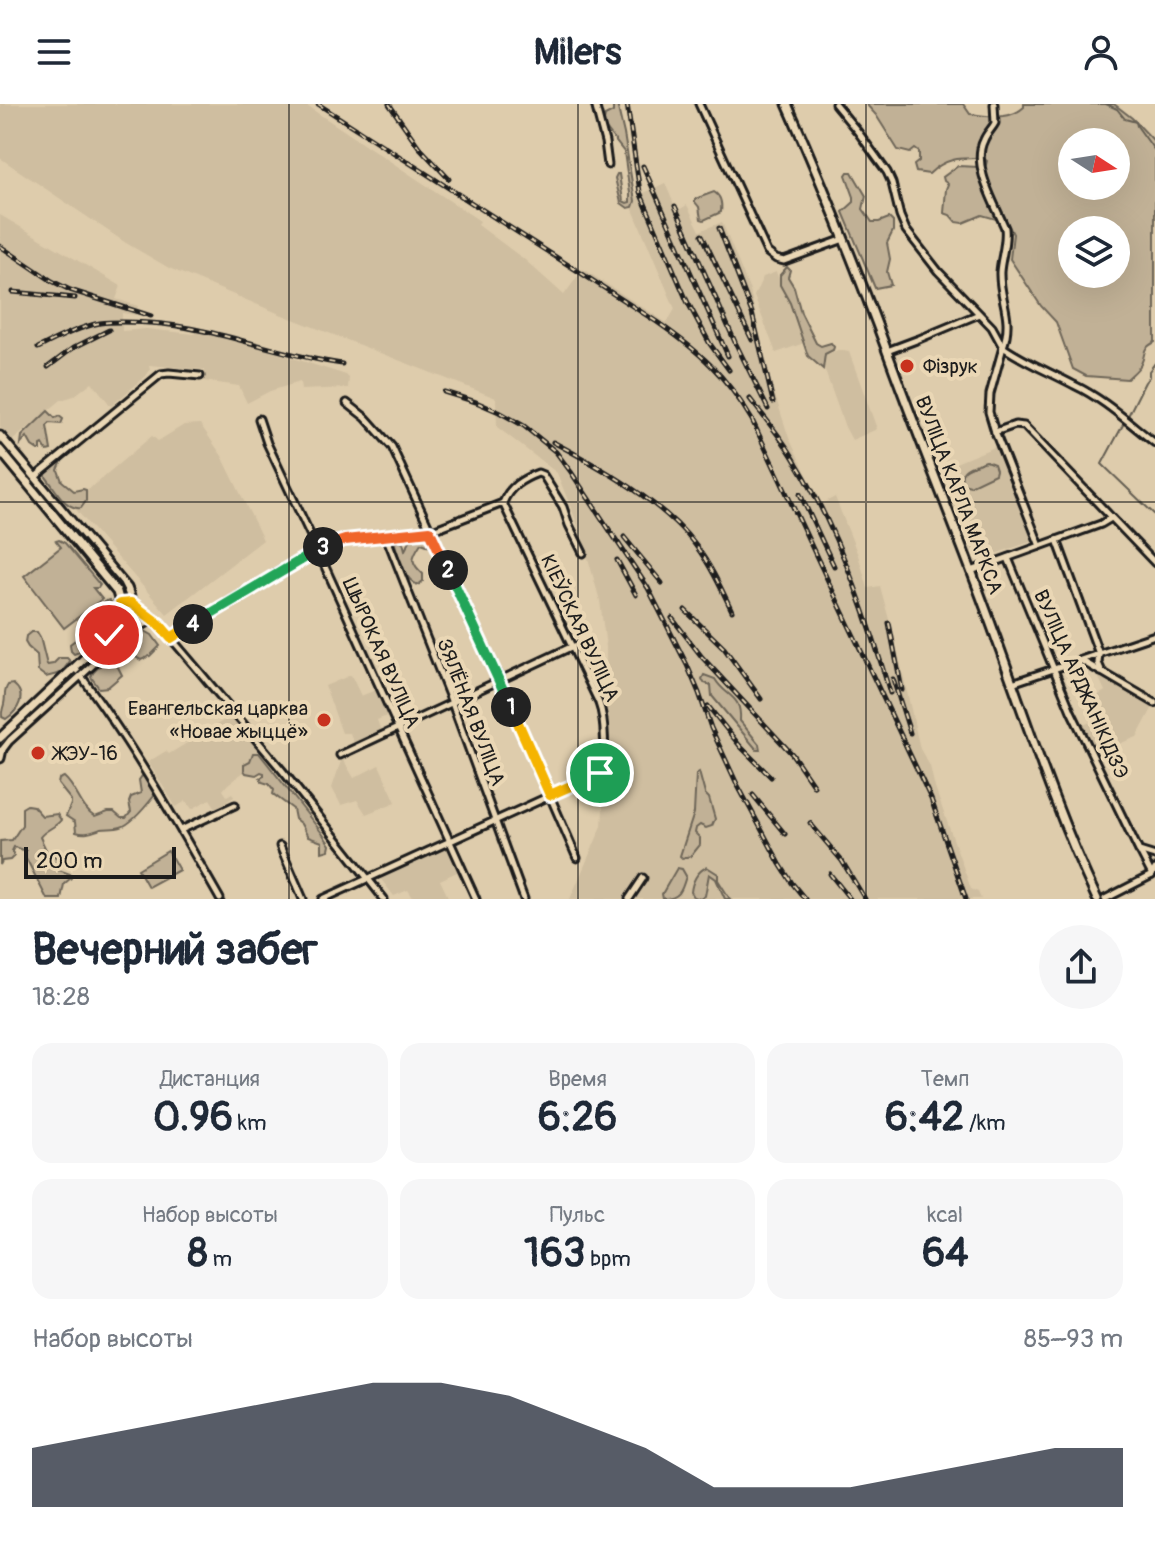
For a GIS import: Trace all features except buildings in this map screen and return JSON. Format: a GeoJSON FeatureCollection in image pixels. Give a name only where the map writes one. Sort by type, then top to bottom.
{"type":"FeatureCollection","features":[{"type":"Feature","properties":{"kind":"main road","name":"ВУЛІЦА КАРЛА МАРКСА"},"geometry":{"type":"LineString","coordinates":[[787,104],[844,239],[1074,848],[1097,899]]}},
{"type":"Feature","properties":{"kind":"main road"},"geometry":{"type":"LineString","coordinates":[[0,436],[117,592],[131,603]]}},
{"type":"Feature","properties":{"kind":"main road"},"geometry":{"type":"LineString","coordinates":[[0,450],[32,480],[127,588],[131,603],[129,620],[120,639]]}},
{"type":"Feature","properties":{"kind":"main road"},"geometry":{"type":"LineString","coordinates":[[1,752],[8,741],[78,672],[115,628],[121,612],[117,592]]}},
{"type":"Feature","properties":{"kind":"main road"},"geometry":{"type":"LineString","coordinates":[[0,738],[120,639],[152,619]]}},
{"type":"Feature","properties":{"kind":"street"},"geometry":{"type":"LineString","coordinates":[[595,104],[608,165]]}},
{"type":"Feature","properties":{"kind":"street"},"geometry":{"type":"LineString","coordinates":[[699,104],[767,252],[784,261],[844,239]]}},
{"type":"Feature","properties":{"kind":"street"},"geometry":{"type":"LineString","coordinates":[[835,104],[887,172],[906,230],[938,271],[992,327],[1003,347],[1039,369],[1095,396],[1155,443]]}},
{"type":"Feature","properties":{"kind":"street"},"geometry":{"type":"LineString","coordinates":[[994,104],[995,123],[983,141],[980,165],[1005,228],[1000,276],[1008,322],[988,403],[995,432],[1040,546]]}},
{"type":"Feature","properties":{"kind":"street"},"geometry":{"type":"LineString","coordinates":[[887,351],[979,314]]}},
{"type":"Feature","properties":{"kind":"street"},"geometry":{"type":"LineString","coordinates":[[32,480],[161,374],[200,376]]}},
{"type":"Feature","properties":{"kind":"street"},"geometry":{"type":"LineString","coordinates":[[347,403],[366,418],[392,447],[500,681],[577,858]]}},
{"type":"Feature","properties":{"kind":"street","name":"ШЫРОКАЯ ВУЛІЦА"},"geometry":{"type":"LineString","coordinates":[[259,419],[267,443],[476,899]]}},
{"type":"Feature","properties":{"kind":"street"},"geometry":{"type":"LineString","coordinates":[[995,432],[1015,425],[1024,426],[1155,563]]}},
{"type":"Feature","properties":{"kind":"street"},"geometry":{"type":"LineString","coordinates":[[171,638],[317,549],[335,542],[430,531],[503,503],[507,491],[538,473],[543,475],[563,507],[583,553]]}},
{"type":"Feature","properties":{"kind":"street","name":"КІЕЎСКАЯ ВУЛІЦА"},"geometry":{"type":"LineString","coordinates":[[503,503],[602,712],[604,759],[600,773],[550,795]]}},
{"type":"Feature","properties":{"kind":"street"},"geometry":{"type":"LineString","coordinates":[[971,571],[1111,518]]}},
{"type":"Feature","properties":{"kind":"street","name":"ЗЯЛЁНАЯ ВУЛІЦА"},"geometry":{"type":"LineString","coordinates":[[386,536],[524,899]]}},
{"type":"Feature","properties":{"kind":"street"},"geometry":{"type":"LineString","coordinates":[[1057,540],[1099,654],[1098,663],[1102,672]]}},
{"type":"Feature","properties":{"kind":"street","name":"ВУЛІЦА АРДЖАНІКІДЗЭ"},"geometry":{"type":"LineString","coordinates":[[1008,558],[1053,670],[1139,851],[1154,873]]}},
{"type":"Feature","properties":{"kind":"street"},"geometry":{"type":"LineString","coordinates":[[120,604],[131,603],[171,638],[384,899]]}},
{"type":"Feature","properties":{"kind":"street"},"geometry":{"type":"LineString","coordinates":[[1012,683],[1155,635]]}},
{"type":"Feature","properties":{"kind":"street"},"geometry":{"type":"LineString","coordinates":[[340,755],[573,646]]}},
{"type":"Feature","properties":{"kind":"street"},"geometry":{"type":"LineString","coordinates":[[1081,661],[1155,703]]}},
{"type":"Feature","properties":{"kind":"street"},"geometry":{"type":"LineString","coordinates":[[78,672],[135,754],[220,899]]}},
{"type":"Feature","properties":{"kind":"street"},"geometry":{"type":"LineString","coordinates":[[323,899],[550,795]]}},
{"type":"Feature","properties":{"kind":"street"},"geometry":{"type":"LineString","coordinates":[[181,830],[235,805]]}},
{"type":"Feature","properties":{"kind":"street"},"geometry":{"type":"LineString","coordinates":[[280,846],[303,899]]}},
{"type":"Feature","properties":{"kind":"street"},"geometry":{"type":"LineString","coordinates":[[1139,851],[1155,856]]}},
{"type":"Feature","properties":{"kind":"street"},"geometry":{"type":"LineString","coordinates":[[1105,899],[1154,873]]}},
{"type":"Feature","properties":{"kind":"street"},"geometry":{"type":"LineString","coordinates":[[629,899],[643,878]]}},
{"type":"Feature","properties":{"kind":"shaded area"},"geometry":{"type":"Polygon","coordinates":[[[0,104],[304,104],[480,221],[478,225],[525,260],[564,295],[583,269],[667,323],[675,309],[629,200],[665,183],[677,211],[687,205],[700,231],[722,222],[750,291],[772,386],[789,438],[821,504],[835,497],[868,588],[880,586],[920,749],[930,766],[971,889],[978,892],[981,899],[570,899],[602,826],[607,746],[606,647],[600,601],[581,533],[557,473],[497,427],[496,398],[169,268],[126,243],[0,158],[0,104]]]}},
{"type":"Feature","properties":{"kind":"shaded area"},"geometry":{"type":"Polygon","coordinates":[[[613,104],[617,104],[624,134],[635,201],[633,207],[628,208],[621,203],[615,178],[619,174],[623,201],[630,202],[624,152],[603,125],[605,116],[613,112],[613,104]]]}},
{"type":"Feature","properties":{"kind":"shaded area"},"geometry":{"type":"Polygon","coordinates":[[[866,104],[963,104],[970,114],[998,116],[1012,114],[1024,104],[1114,104],[1132,118],[1155,142],[1155,342],[1146,349],[1137,370],[1127,379],[1086,376],[1073,369],[1056,322],[1041,306],[1010,259],[1013,234],[1007,222],[982,215],[963,223],[956,222],[944,213],[948,184],[943,177],[958,166],[979,167],[986,165],[987,161],[983,158],[947,161],[929,174],[916,172],[914,165],[919,161],[919,152],[915,149],[910,153],[898,150],[866,104]]]}},
{"type":"Feature","properties":{"kind":"shaded area"},"geometry":{"type":"Polygon","coordinates":[[[852,172],[866,196],[863,209],[872,222],[889,218],[893,222],[893,231],[887,243],[890,259],[887,272],[891,285],[875,288],[843,212],[854,202],[846,175],[852,172]]]}},
{"type":"Feature","properties":{"kind":"shaded area"},"geometry":{"type":"Polygon","coordinates":[[[714,192],[720,201],[721,212],[701,219],[695,199],[714,192]]]}},
{"type":"Feature","properties":{"kind":"shaded area"},"geometry":{"type":"Polygon","coordinates":[[[0,215],[121,286],[116,299],[138,306],[136,315],[122,313],[122,331],[146,329],[194,334],[197,331],[230,338],[346,375],[349,378],[348,388],[301,390],[300,382],[270,391],[247,403],[239,386],[204,381],[205,370],[149,365],[146,376],[111,406],[92,382],[74,396],[61,400],[12,441],[0,427],[0,215]]]}},
{"type":"Feature","properties":{"kind":"shaded area"},"geometry":{"type":"Polygon","coordinates":[[[787,267],[801,313],[816,343],[821,346],[831,343],[834,347],[825,354],[823,369],[808,356],[790,303],[780,285],[780,275],[787,267]]]}},
{"type":"Feature","properties":{"kind":"shaded area"},"geometry":{"type":"Polygon","coordinates":[[[776,272],[807,342],[776,353],[754,296],[763,277],[776,272]]]}},
{"type":"Feature","properties":{"kind":"shaded area"},"geometry":{"type":"Polygon","coordinates":[[[838,350],[849,352],[877,429],[852,440],[820,357],[838,350]]]}},
{"type":"Feature","properties":{"kind":"shaded area"},"geometry":{"type":"Polygon","coordinates":[[[48,411],[55,418],[59,416],[63,419],[61,424],[50,423],[47,426],[51,450],[47,451],[43,444],[38,450],[27,437],[21,444],[22,436],[48,411]]]}},
{"type":"Feature","properties":{"kind":"shaded area"},"geometry":{"type":"Polygon","coordinates":[[[200,424],[222,456],[263,540],[167,614],[71,504],[152,436],[158,441],[184,425],[200,424]]]}},
{"type":"Feature","properties":{"kind":"shaded area"},"geometry":{"type":"Polygon","coordinates":[[[997,446],[1036,540],[977,560],[941,469],[997,446]]]}},
{"type":"Feature","properties":{"kind":"shaded area"},"geometry":{"type":"Polygon","coordinates":[[[61,458],[58,470],[62,481],[74,491],[86,490],[86,501],[81,508],[70,506],[46,477],[49,469],[61,458]]]}},
{"type":"Feature","properties":{"kind":"shaded area"},"geometry":{"type":"Polygon","coordinates":[[[986,461],[994,464],[995,474],[970,486],[963,484],[964,471],[986,461]]]}},
{"type":"Feature","properties":{"kind":"shaded area"},"geometry":{"type":"Polygon","coordinates":[[[412,537],[427,537],[430,542],[430,546],[421,543],[414,556],[414,563],[423,574],[423,581],[418,585],[406,574],[395,544],[396,541],[403,542],[405,550],[412,537]]]}},
{"type":"Feature","properties":{"kind":"shaded area"},"geometry":{"type":"Polygon","coordinates":[[[56,541],[65,543],[100,585],[93,588],[102,599],[64,628],[24,576],[61,547],[56,541]]]}},
{"type":"Feature","properties":{"kind":"shaded area"},"geometry":{"type":"Polygon","coordinates":[[[109,600],[113,604],[106,627],[88,647],[74,654],[70,644],[96,624],[101,628],[104,625],[104,602],[109,600]]]}},
{"type":"Feature","properties":{"kind":"shaded area"},"geometry":{"type":"Polygon","coordinates":[[[145,631],[160,646],[141,660],[129,647],[145,631]]]}},
{"type":"Feature","properties":{"kind":"shaded area"},"geometry":{"type":"Polygon","coordinates":[[[31,632],[37,632],[40,637],[47,665],[59,658],[70,661],[61,673],[46,677],[38,671],[37,655],[25,642],[31,632]]]}},
{"type":"Feature","properties":{"kind":"shaded area"},"geometry":{"type":"Polygon","coordinates":[[[111,659],[122,675],[108,687],[99,688],[91,677],[97,668],[111,659]]]}},
{"type":"Feature","properties":{"kind":"shaded area"},"geometry":{"type":"Polygon","coordinates":[[[1101,674],[1154,705],[1137,737],[1108,748],[1104,745],[1096,749],[1083,725],[1096,720],[1088,702],[1105,691],[1098,676],[1101,674]]]}},
{"type":"Feature","properties":{"kind":"shaded area"},"geometry":{"type":"Polygon","coordinates":[[[351,675],[361,696],[378,689],[389,715],[377,720],[381,731],[354,743],[350,733],[342,733],[325,686],[351,675]]]}},
{"type":"Feature","properties":{"kind":"shaded area"},"geometry":{"type":"Polygon","coordinates":[[[704,675],[715,679],[736,701],[740,721],[759,744],[760,750],[712,696],[711,685],[702,679],[704,675]]]}},
{"type":"Feature","properties":{"kind":"shaded area"},"geometry":{"type":"Polygon","coordinates":[[[13,684],[20,693],[20,703],[6,719],[2,717],[5,692],[8,685],[13,684]]]}},
{"type":"Feature","properties":{"kind":"shaded area"},"geometry":{"type":"Polygon","coordinates":[[[231,716],[265,756],[228,784],[223,790],[227,796],[232,793],[234,797],[216,808],[210,799],[192,809],[186,801],[176,807],[148,762],[166,751],[169,754],[231,716]]]}},
{"type":"Feature","properties":{"kind":"shaded area"},"geometry":{"type":"Polygon","coordinates":[[[253,753],[259,753],[322,833],[330,845],[329,850],[322,852],[322,842],[308,837],[295,819],[293,809],[273,794],[274,790],[269,784],[262,782],[260,778],[264,773],[246,773],[244,764],[250,761],[253,753]]]}},
{"type":"Feature","properties":{"kind":"shaded area"},"geometry":{"type":"Polygon","coordinates":[[[342,758],[354,778],[379,765],[396,802],[366,814],[357,800],[341,805],[332,788],[342,758]]]}},
{"type":"Feature","properties":{"kind":"shaded area"},"geometry":{"type":"Polygon","coordinates":[[[699,772],[715,819],[712,826],[706,828],[700,825],[696,828],[700,845],[691,856],[682,858],[680,856],[694,813],[696,774],[699,772]]]}},
{"type":"Feature","properties":{"kind":"shaded area"},"geometry":{"type":"Polygon","coordinates":[[[142,776],[149,781],[154,796],[139,814],[119,828],[76,832],[75,822],[66,816],[71,800],[58,784],[59,779],[64,777],[95,817],[114,812],[126,818],[131,812],[131,797],[141,793],[139,780],[142,776]]]}},
{"type":"Feature","properties":{"kind":"shaded area"},"geometry":{"type":"Polygon","coordinates":[[[33,806],[42,816],[57,814],[61,820],[40,837],[47,852],[58,858],[56,869],[70,874],[61,899],[47,899],[26,858],[26,851],[14,847],[14,856],[0,865],[0,841],[12,840],[22,825],[22,808],[33,806]]]}},
{"type":"Feature","properties":{"kind":"shaded area"},"geometry":{"type":"Polygon","coordinates":[[[448,848],[459,871],[440,880],[449,899],[431,899],[429,896],[414,899],[408,890],[394,896],[380,878],[448,848]]]}},
{"type":"Feature","properties":{"kind":"shaded area"},"geometry":{"type":"Polygon","coordinates":[[[168,851],[179,870],[148,887],[138,869],[168,851]]]}},
{"type":"Feature","properties":{"kind":"shaded area"},"geometry":{"type":"Polygon","coordinates":[[[707,867],[718,874],[718,880],[730,899],[725,899],[716,879],[709,874],[705,896],[700,899],[694,897],[691,892],[694,881],[700,871],[707,867]]]}},
{"type":"Feature","properties":{"kind":"shaded area"},"geometry":{"type":"Polygon","coordinates":[[[677,868],[682,869],[686,876],[681,889],[677,895],[663,899],[662,894],[677,868]]]}},
{"type":"Feature","properties":{"kind":"waterway"},"geometry":{"type":"LineString","coordinates":[[1106,104],[1117,109],[1125,119],[1136,122],[1155,151]]}},
{"type":"Feature","properties":{"kind":"waterway"},"geometry":{"type":"LineString","coordinates":[[1128,416],[1155,363]]}},
{"type":"Feature","properties":{"kind":"waterway"},"geometry":{"type":"LineString","coordinates":[[1124,423],[1102,464],[1155,515]]}},
{"type":"Feature","properties":{"kind":"tram line"},"geometry":{"type":"LineString","coordinates":[[0,442],[120,584],[126,598],[125,619],[115,640],[0,747]]}},
{"type":"Feature","properties":{"kind":"railway"},"geometry":{"type":"LineString","coordinates":[[318,104],[657,322],[699,354],[721,377],[752,420],[931,799],[966,899]]}},
{"type":"Feature","properties":{"kind":"railway"},"geometry":{"type":"LineString","coordinates":[[389,104],[419,147],[449,179]]}},
{"type":"Feature","properties":{"kind":"railway"},"geometry":{"type":"LineString","coordinates":[[627,104],[640,192],[687,301],[710,344],[729,370]]}},
{"type":"Feature","properties":{"kind":"railway"},"geometry":{"type":"LineString","coordinates":[[643,166],[728,356]]}},
{"type":"Feature","properties":{"kind":"railway"},"geometry":{"type":"LineString","coordinates":[[675,206],[768,409]]}},
{"type":"Feature","properties":{"kind":"railway"},"geometry":{"type":"LineString","coordinates":[[719,228],[752,313],[773,402]]}},
{"type":"Feature","properties":{"kind":"railway"},"geometry":{"type":"LineString","coordinates":[[702,235],[752,340]]}},
{"type":"Feature","properties":{"kind":"railway"},"geometry":{"type":"LineString","coordinates":[[0,246],[70,290],[151,316]]}},
{"type":"Feature","properties":{"kind":"railway"},"geometry":{"type":"LineString","coordinates":[[13,292],[75,298]]}},
{"type":"Feature","properties":{"kind":"railway"},"geometry":{"type":"LineString","coordinates":[[38,348],[92,325],[137,322],[199,330],[342,364]]}},
{"type":"Feature","properties":{"kind":"railway"},"geometry":{"type":"LineString","coordinates":[[48,367],[73,348],[109,330]]}},
{"type":"Feature","properties":{"kind":"railway"},"geometry":{"type":"LineString","coordinates":[[444,392],[476,402],[524,426],[556,452],[571,472],[648,588],[687,665],[737,784],[780,864],[805,899]]}},
{"type":"Feature","properties":{"kind":"railway"},"geometry":{"type":"LineString","coordinates":[[750,399],[792,455],[826,517],[862,605],[890,693]]}},
{"type":"Feature","properties":{"kind":"railway"},"geometry":{"type":"LineString","coordinates":[[553,442],[650,501],[683,530],[716,577],[732,611]]}},
{"type":"Feature","properties":{"kind":"railway"},"geometry":{"type":"LineString","coordinates":[[800,494],[834,566]]}},
{"type":"Feature","properties":{"kind":"railway"},"geometry":{"type":"LineString","coordinates":[[624,537],[662,583]]}},
{"type":"Feature","properties":{"kind":"railway"},"geometry":{"type":"LineString","coordinates":[[617,560],[636,595]]}},
{"type":"Feature","properties":{"kind":"railway"},"geometry":{"type":"LineString","coordinates":[[685,610],[724,648],[761,699]]}},
{"type":"Feature","properties":{"kind":"railway"},"geometry":{"type":"LineString","coordinates":[[672,618],[702,657],[792,754],[814,786]]}},
{"type":"Feature","properties":{"kind":"railway"},"geometry":{"type":"LineString","coordinates":[[889,623],[902,690]]}},
{"type":"Feature","properties":{"kind":"railway"},"geometry":{"type":"LineString","coordinates":[[893,679],[910,733]]}},
{"type":"Feature","properties":{"kind":"railway"},"geometry":{"type":"LineString","coordinates":[[708,706],[740,746],[771,777]]}},
{"type":"Feature","properties":{"kind":"railway"},"geometry":{"type":"LineString","coordinates":[[753,795],[785,834]]}},
{"type":"Feature","properties":{"kind":"railway"},"geometry":{"type":"LineString","coordinates":[[810,823],[842,861],[865,899]]}},
{"type":"Feature","properties":{"kind":"railway"},"geometry":{"type":"LineString","coordinates":[[830,874],[850,899]]}},
{"type":"Feature","properties":{"kind":"place","name":"Фізрук"},"geometry":{"type":"Point","coordinates":[907,366]}},
{"type":"Feature","properties":{"kind":"place","name":"Евангельская царква «Новае жыццё»"},"geometry":{"type":"Point","coordinates":[324,720]}},
{"type":"Feature","properties":{"kind":"place","name":"ЖЭУ-16"},"geometry":{"type":"Point","coordinates":[38,753]}},
{"type":"Feature","properties":{"kind":"route"},"geometry":{"type":"LineString","coordinates":[[109,635],[119,620],[120,604],[131,603],[159,624],[171,638],[317,549],[345,540],[430,531],[550,795],[600,773]]}}]}
